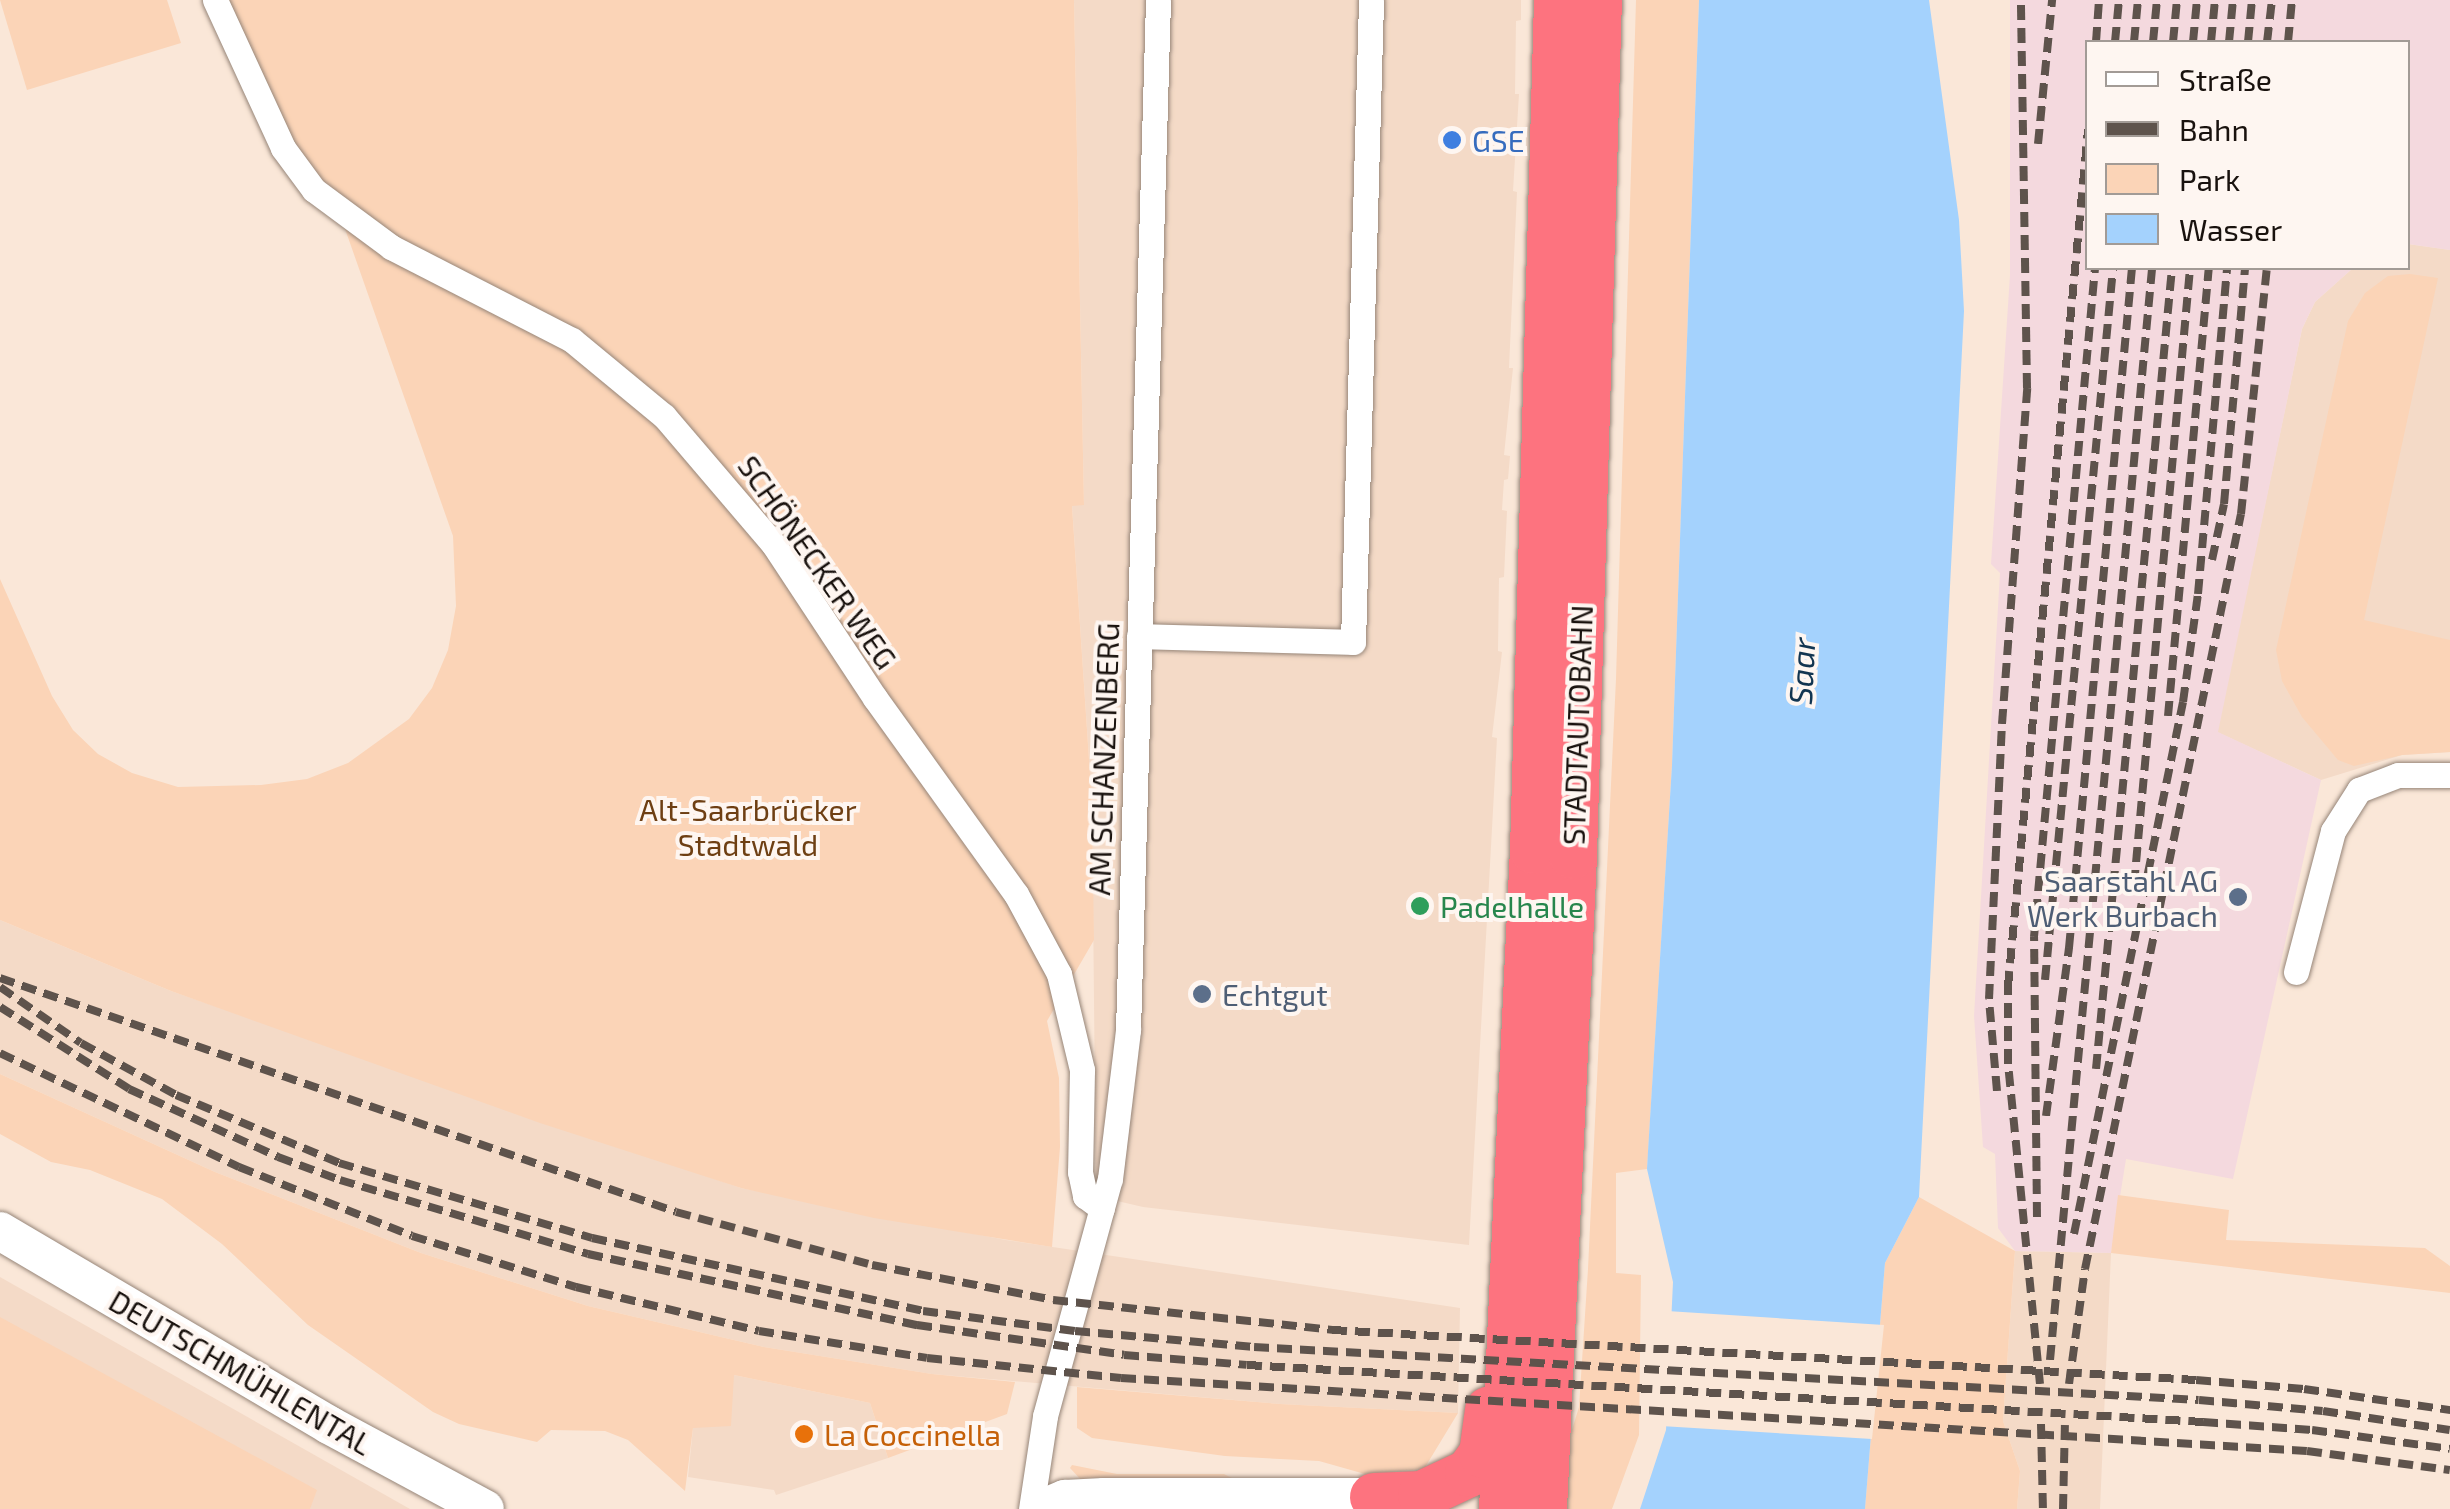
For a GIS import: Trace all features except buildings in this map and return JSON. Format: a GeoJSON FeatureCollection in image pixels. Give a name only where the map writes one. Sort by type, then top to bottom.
{"type":"FeatureCollection","features":[{"type":"Feature","properties":{"kind":"highway","name":"STADTAUTOBAHN"},"geometry":{"type":"LineString","coordinates":[[1504,1509],[1520,1189],[1558,0]]}},
{"type":"Feature","properties":{"kind":"highway","name":"STADTAUTOBAHN"},"geometry":{"type":"LineString","coordinates":[[1543,1509],[1573,834],[1598,0]]}},
{"type":"Feature","properties":{"kind":"highway"},"geometry":{"type":"LineString","coordinates":[[1347,1501],[1422,1494],[1442,1488],[1470,1474],[1484,1454],[1496,1283],[1520,1189]]}},
{"type":"Feature","properties":{"kind":"main road","name":"DEUTSCHMÜHLENTAL"},"geometry":{"type":"LineString","coordinates":[[0,1231],[329,1425],[485,1509]]}},
{"type":"Feature","properties":{"kind":"main road"},"geometry":{"type":"LineString","coordinates":[[1041,1509],[1065,1499],[1104,1497],[1245,1494],[1347,1501]]}},
{"type":"Feature","properties":{"kind":"street","name":"SCHÖNECKER WEG"},"geometry":{"type":"LineString","coordinates":[[215,0],[283,148],[314,190],[391,248],[572,340],[664,416],[774,545],[875,698],[1016,894],[1059,974],[1082,1070],[1080,1172],[1085,1196],[1102,1209]]}},
{"type":"Feature","properties":{"kind":"street","name":"AM SCHANZENBERG"},"geometry":{"type":"LineString","coordinates":[[1031,1509],[1045,1416],[1102,1209],[1120,1122],[1128,1030],[1158,0]]}},
{"type":"Feature","properties":{"kind":"street"},"geometry":{"type":"LineString","coordinates":[[1140,636],[1353,642],[1371,0]]}},
{"type":"Feature","properties":{"kind":"street"},"geometry":{"type":"LineString","coordinates":[[2296,972],[2328,845],[2359,790],[2398,775],[2450,775]]}},
{"type":"Feature","properties":{"kind":"shaded area"},"geometry":{"type":"Polygon","coordinates":[[[1074,0],[1521,0],[1521,20],[1516,21],[1515,94],[1519,94],[1509,368],[1513,368],[1504,455],[1510,456],[1502,510],[1507,511],[1504,577],[1499,578],[1498,651],[1502,652],[1492,737],[1497,738],[1469,1245],[1143,1207],[1096,1196],[1092,804],[1072,505],[1084,504],[1074,0]]]}},
{"type":"Feature","properties":{"kind":"shaded area","name":"Saarstahl AG Werk Burbach"},"geometry":{"type":"Polygon","coordinates":[[[2010,0],[2450,0],[2450,250],[2410,244],[2410,40],[2085,40],[2085,270],[2351,270],[2315,302],[2302,329],[2218,732],[2321,780],[2233,1179],[2126,1159],[2111,1253],[2015,1251],[1998,1228],[1995,1154],[1983,1147],[1974,1016],[2000,573],[1991,564],[2010,275],[2010,0]]]}},
{"type":"Feature","properties":{"kind":"shaded area"},"geometry":{"type":"Polygon","coordinates":[[[2410,244],[2450,250],[2450,752],[2402,755],[2321,780],[2217,732],[2302,329],[2315,302],[2351,270],[2410,270],[2410,244]]]}},
{"type":"Feature","properties":{"kind":"shaded area"},"geometry":{"type":"Polygon","coordinates":[[[0,920],[171,991],[741,1188],[1006,1240],[1460,1308],[1458,1413],[1280,1404],[932,1374],[764,1347],[588,1306],[421,1253],[215,1172],[0,1074],[0,920]]]}},
{"type":"Feature","properties":{"kind":"shaded area"},"geometry":{"type":"Polygon","coordinates":[[[2015,1251],[2111,1253],[2100,1509],[2017,1509],[2020,1471],[2003,1421],[2015,1251]]]}},
{"type":"Feature","properties":{"kind":"shaded area"},"geometry":{"type":"Polygon","coordinates":[[[0,1277],[410,1509],[0,1509],[0,1277]]]}},
{"type":"Feature","properties":{"kind":"shaded area"},"geometry":{"type":"Polygon","coordinates":[[[734,1375],[870,1403],[888,1458],[776,1495],[774,1490],[688,1477],[693,1428],[734,1375]]]}},
{"type":"Feature","properties":{"kind":"green space"},"geometry":{"type":"Polygon","coordinates":[[[0,0],[167,0],[181,43],[27,90],[0,0]]]}},
{"type":"Feature","properties":{"kind":"green space","name":"Alt-Saarbrücker Stadtwald"},"geometry":{"type":"Polygon","coordinates":[[[212,0],[1074,0],[1084,505],[1072,506],[1092,804],[1094,940],[1047,1021],[1059,1078],[1060,1147],[1052,1247],[874,1218],[741,1188],[540,1123],[171,991],[0,920],[0,579],[52,696],[73,730],[98,754],[132,773],[178,787],[261,785],[307,779],[348,763],[409,719],[432,688],[448,650],[456,606],[453,536],[344,226],[292,175],[212,0]]]}},
{"type":"Feature","properties":{"kind":"green space"},"geometry":{"type":"Polygon","coordinates":[[[1636,0],[1699,0],[1672,765],[1647,1169],[1616,1173],[1616,1273],[1641,1275],[1639,1435],[1612,1509],[1565,1509],[1568,1443],[1579,1407],[1588,1269],[1616,679],[1636,0]]]}},
{"type":"Feature","properties":{"kind":"green space"},"geometry":{"type":"Polygon","coordinates":[[[2388,276],[2438,278],[2364,620],[2450,640],[2450,752],[2402,755],[2354,766],[2338,760],[2302,717],[2282,681],[2276,650],[2348,321],[2365,293],[2388,276]]]}},
{"type":"Feature","properties":{"kind":"green space"},"geometry":{"type":"Polygon","coordinates":[[[0,1074],[215,1172],[421,1253],[588,1306],[764,1347],[932,1374],[1015,1382],[1007,1414],[888,1458],[870,1403],[734,1375],[731,1426],[693,1428],[685,1491],[628,1440],[605,1431],[551,1430],[537,1442],[459,1424],[433,1412],[308,1325],[222,1244],[162,1199],[90,1170],[51,1162],[0,1134],[0,1074]]]}},
{"type":"Feature","properties":{"kind":"green space"},"geometry":{"type":"Polygon","coordinates":[[[2118,1195],[2229,1210],[2226,1240],[2425,1248],[2450,1266],[2450,1293],[2111,1253],[2118,1195]]]}},
{"type":"Feature","properties":{"kind":"green space"},"geometry":{"type":"Polygon","coordinates":[[[1919,1197],[2015,1251],[2003,1421],[2020,1471],[2017,1509],[1865,1509],[1885,1263],[1919,1197]]]}},
{"type":"Feature","properties":{"kind":"green space"},"geometry":{"type":"Polygon","coordinates":[[[0,1317],[317,1490],[310,1509],[0,1509],[0,1317]]]}},
{"type":"Feature","properties":{"kind":"green space"},"geometry":{"type":"Polygon","coordinates":[[[1077,1387],[1280,1404],[1458,1413],[1424,1469],[1365,1474],[1319,1461],[1225,1456],[1092,1438],[1077,1428],[1077,1387]]]}},
{"type":"Feature","properties":{"kind":"green space"},"geometry":{"type":"Polygon","coordinates":[[[1072,1465],[1117,1474],[1224,1474],[1236,1480],[1082,1481],[1070,1468],[1072,1465]]]}},
{"type":"Feature","properties":{"kind":"water","name":"Saar"},"geometry":{"type":"Polygon","coordinates":[[[1699,0],[1929,0],[1959,220],[1964,311],[1919,1197],[1885,1263],[1865,1509],[1640,1509],[1666,1430],[1673,1282],[1647,1169],[1672,765],[1699,0]]]}},
{"type":"Feature","properties":{"kind":"pier"},"geometry":{"type":"Polygon","coordinates":[[[1667,1311],[1884,1325],[1872,1439],[1661,1426],[1667,1311]]]}},
{"type":"Feature","properties":{"kind":"railway"},"geometry":{"type":"LineString","coordinates":[[1997,1091],[1989,999],[2002,724],[2027,388],[2021,0]]}},
{"type":"Feature","properties":{"kind":"railway"},"geometry":{"type":"LineString","coordinates":[[2038,144],[2052,0]]}},
{"type":"Feature","properties":{"kind":"railway"},"geometry":{"type":"LineString","coordinates":[[2096,40],[2099,0]]}},
{"type":"Feature","properties":{"kind":"railway"},"geometry":{"type":"LineString","coordinates":[[2115,40],[2119,0]]}},
{"type":"Feature","properties":{"kind":"railway"},"geometry":{"type":"LineString","coordinates":[[2134,40],[2138,0]]}},
{"type":"Feature","properties":{"kind":"railway"},"geometry":{"type":"LineString","coordinates":[[2153,40],[2157,0]]}},
{"type":"Feature","properties":{"kind":"railway"},"geometry":{"type":"LineString","coordinates":[[2173,40],[2177,0]]}},
{"type":"Feature","properties":{"kind":"railway"},"geometry":{"type":"LineString","coordinates":[[2193,40],[2197,0]]}},
{"type":"Feature","properties":{"kind":"railway"},"geometry":{"type":"LineString","coordinates":[[2211,40],[2215,0]]}},
{"type":"Feature","properties":{"kind":"railway"},"geometry":{"type":"LineString","coordinates":[[2229,40],[2233,0]]}},
{"type":"Feature","properties":{"kind":"railway"},"geometry":{"type":"LineString","coordinates":[[2248,40],[2252,0]]}},
{"type":"Feature","properties":{"kind":"railway"},"geometry":{"type":"LineString","coordinates":[[2267,40],[2272,0]]}},
{"type":"Feature","properties":{"kind":"railway"},"geometry":{"type":"LineString","coordinates":[[2288,40],[2292,0]]}},
{"type":"Feature","properties":{"kind":"railway"},"geometry":{"type":"LineString","coordinates":[[2040,1384],[2008,1064],[2008,986],[2085,162]]}},
{"type":"Feature","properties":{"kind":"railway"},"geometry":{"type":"LineString","coordinates":[[2037,1217],[2034,937],[2095,270]]}},
{"type":"Feature","properties":{"kind":"railway"},"geometry":{"type":"LineString","coordinates":[[2045,980],[2113,270]]}},
{"type":"Feature","properties":{"kind":"railway"},"geometry":{"type":"LineString","coordinates":[[2046,1116],[2069,948],[2132,270]]}},
{"type":"Feature","properties":{"kind":"railway"},"geometry":{"type":"LineString","coordinates":[[2050,1360],[2152,270]]}},
{"type":"Feature","properties":{"kind":"railway"},"geometry":{"type":"LineString","coordinates":[[2096,1069],[2172,270]]}},
{"type":"Feature","properties":{"kind":"railway"},"geometry":{"type":"LineString","coordinates":[[2134,885],[2190,270]]}},
{"type":"Feature","properties":{"kind":"railway"},"geometry":{"type":"LineString","coordinates":[[2168,716],[2209,270]]}},
{"type":"Feature","properties":{"kind":"railway"},"geometry":{"type":"LineString","coordinates":[[2074,1234],[2183,702],[2198,594],[2227,270]]}},
{"type":"Feature","properties":{"kind":"railway"},"geometry":{"type":"LineString","coordinates":[[2212,560],[2224,504],[2245,270]]}},
{"type":"Feature","properties":{"kind":"railway"},"geometry":{"type":"LineString","coordinates":[[2069,1384],[2085,1269],[2241,514],[2267,270]]}},
{"type":"Feature","properties":{"kind":"railway"},"geometry":{"type":"LineString","coordinates":[[0,978],[676,1212],[872,1265],[1053,1300],[1332,1330],[2196,1380],[2304,1389],[2450,1410]]}},
{"type":"Feature","properties":{"kind":"railway"},"geometry":{"type":"LineString","coordinates":[[0,987],[81,1043],[176,1095],[339,1163],[592,1238],[923,1311],[1075,1331],[1254,1347],[2199,1400],[2323,1411],[2450,1430]]}},
{"type":"Feature","properties":{"kind":"railway"},"geometry":{"type":"LineString","coordinates":[[0,1007],[129,1089],[278,1157],[340,1180],[588,1254],[917,1325],[1124,1355],[1247,1365],[2203,1422],[2312,1430],[2450,1449]]}},
{"type":"Feature","properties":{"kind":"railway"},"geometry":{"type":"LineString","coordinates":[[0,1053],[239,1167],[412,1236],[576,1287],[759,1331],[927,1358],[1121,1378],[2307,1451],[2450,1470]]}},
{"type":"Feature","properties":{"kind":"railway"},"geometry":{"type":"LineString","coordinates":[[2041,1424],[2043,1509]]}},
{"type":"Feature","properties":{"kind":"railway"},"geometry":{"type":"LineString","coordinates":[[2063,1509],[2065,1424]]}},
{"type":"Feature","properties":{"kind":"place","name":"GSE"},"geometry":{"type":"Point","coordinates":[1452,140]}},
{"type":"Feature","properties":{"kind":"place","name":"Saarstahl AG Werk Burbach"},"geometry":{"type":"Point","coordinates":[2238,897]}},
{"type":"Feature","properties":{"kind":"place","name":"Padelhalle"},"geometry":{"type":"Point","coordinates":[1420,906]}},
{"type":"Feature","properties":{"kind":"place","name":"Echtgut"},"geometry":{"type":"Point","coordinates":[1202,994]}},
{"type":"Feature","properties":{"kind":"place","name":"La Coccinella"},"geometry":{"type":"Point","coordinates":[804,1434]}}]}
